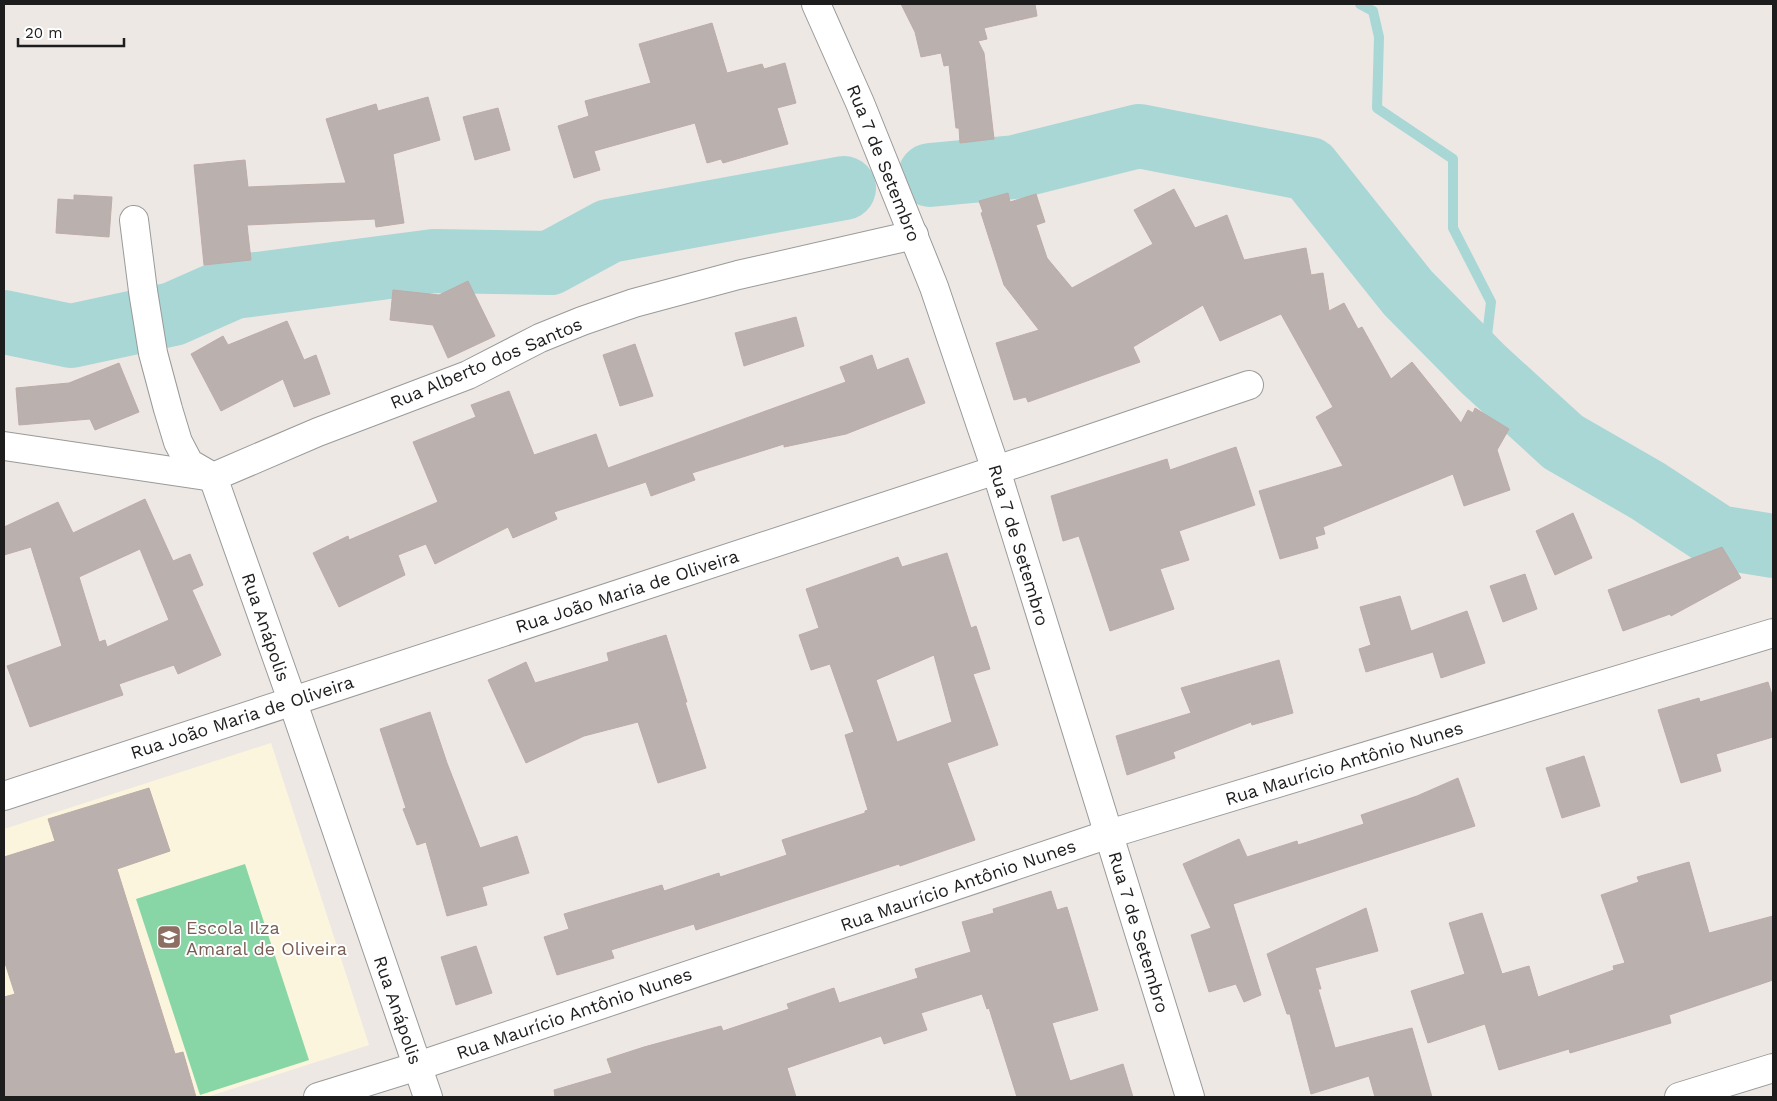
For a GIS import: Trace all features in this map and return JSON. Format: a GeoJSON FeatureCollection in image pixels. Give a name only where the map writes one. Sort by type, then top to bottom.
{"type":"FeatureCollection","features":[{"type":"Feature","properties":{"kind":"street","name":"Rua 7 de Setembro"},"geometry":{"type":"LineString","coordinates":[[816,4],[860,102],[934,288],[996,470],[1190,1097]]}},
{"type":"Feature","properties":{"kind":"street"},"geometry":{"type":"LineString","coordinates":[[134,220],[153,353],[178,442],[189,463],[213,477]]}},
{"type":"Feature","properties":{"kind":"street","name":"Rua Alberto dos Santos"},"geometry":{"type":"LineString","coordinates":[[213,477],[318,432],[468,375],[540,338],[634,303],[738,275],[914,235]]}},
{"type":"Feature","properties":{"kind":"street","name":"Rua João Maria de Oliveira"},"geometry":{"type":"LineString","coordinates":[[4,796],[1250,385]]}},
{"type":"Feature","properties":{"kind":"street"},"geometry":{"type":"LineString","coordinates":[[4,446],[213,477]]}},
{"type":"Feature","properties":{"kind":"street","name":"Rua Anápolis"},"geometry":{"type":"LineString","coordinates":[[213,477],[292,700],[428,1097]]}},
{"type":"Feature","properties":{"kind":"street","name":"Rua Maurício Antônio Nunes"},"geometry":{"type":"LineString","coordinates":[[318,1097],[418,1066],[1109,834],[1773,633]]}},
{"type":"Feature","properties":{"kind":"street"},"geometry":{"type":"LineString","coordinates":[[1679,1097],[1773,1068]]}},
{"type":"Feature","properties":{"kind":"shaded area","name":"Escola Ilza Amaral de Oliveira"},"geometry":{"type":"Polygon","coordinates":[[[271,743],[369,1045],[207,1097],[4,1097],[4,829],[271,743]]]}},
{"type":"Feature","properties":{"kind":"green space"},"geometry":{"type":"Polygon","coordinates":[[[245,864],[309,1060],[200,1095],[136,899],[245,864]]]}},
{"type":"Feature","properties":{"kind":"building"},"geometry":{"type":"Polygon","coordinates":[[[901,4],[1035,4],[1037,16],[984,28],[987,39],[978,41],[984,53],[994,139],[960,143],[959,128],[956,128],[949,65],[944,66],[941,53],[921,57],[915,32],[901,4]]]}},
{"type":"Feature","properties":{"kind":"building"},"geometry":{"type":"Polygon","coordinates":[[[712,23],[727,73],[762,64],[764,69],[785,63],[796,103],[777,108],[788,144],[723,163],[721,159],[707,163],[695,123],[594,151],[600,170],[574,178],[558,126],[589,116],[585,101],[651,83],[639,44],[712,23]]]}},
{"type":"Feature","properties":{"kind":"building"},"geometry":{"type":"Polygon","coordinates":[[[428,97],[440,140],[393,154],[404,223],[376,227],[375,219],[247,225],[251,260],[204,265],[194,165],[245,160],[248,187],[346,183],[326,119],[376,104],[378,111],[428,97]]]}},
{"type":"Feature","properties":{"kind":"building"},"geometry":{"type":"Polygon","coordinates":[[[498,108],[510,150],[475,160],[463,117],[498,108]]]}},
{"type":"Feature","properties":{"kind":"building"},"geometry":{"type":"Polygon","coordinates":[[[1174,189],[1195,228],[1227,215],[1244,260],[1306,248],[1311,275],[1323,273],[1329,311],[1344,303],[1358,329],[1362,327],[1391,379],[1412,362],[1461,423],[1468,410],[1473,413],[1475,408],[1509,429],[1497,450],[1510,490],[1464,506],[1453,474],[1323,527],[1325,534],[1315,537],[1318,548],[1280,559],[1259,491],[1343,466],[1316,417],[1333,407],[1281,314],[1220,341],[1203,305],[1133,347],[1140,362],[1028,402],[1026,397],[1014,400],[996,343],[1039,330],[1004,285],[981,213],[983,212],[979,201],[1008,193],[1010,202],[1036,194],[1045,222],[1036,225],[1047,258],[1072,288],[1153,244],[1134,210],[1174,189]]]}},
{"type":"Feature","properties":{"kind":"building"},"geometry":{"type":"Polygon","coordinates":[[[74,195],[112,197],[109,237],[56,233],[58,199],[74,200],[74,195]]]}},
{"type":"Feature","properties":{"kind":"building"},"geometry":{"type":"Polygon","coordinates":[[[468,281],[495,336],[448,358],[433,325],[390,320],[393,290],[439,295],[468,281]]]}},
{"type":"Feature","properties":{"kind":"building"},"geometry":{"type":"Polygon","coordinates":[[[796,317],[804,346],[744,366],[735,333],[796,317]]]}},
{"type":"Feature","properties":{"kind":"building"},"geometry":{"type":"Polygon","coordinates":[[[287,321],[304,360],[316,355],[330,394],[294,407],[283,379],[221,411],[191,354],[223,336],[228,345],[287,321]]]}},
{"type":"Feature","properties":{"kind":"building"},"geometry":{"type":"Polygon","coordinates":[[[635,344],[653,396],[620,406],[603,355],[635,344]]]}},
{"type":"Feature","properties":{"kind":"building"},"geometry":{"type":"Polygon","coordinates":[[[872,355],[877,370],[908,358],[925,403],[846,434],[784,447],[784,444],[692,473],[695,480],[651,496],[646,482],[554,512],[557,519],[513,538],[508,527],[435,564],[426,544],[398,555],[405,575],[339,607],[313,553],[348,536],[349,540],[438,502],[413,442],[476,417],[471,405],[509,391],[534,455],[596,434],[608,468],[846,382],[840,367],[872,355]]]}},
{"type":"Feature","properties":{"kind":"building"},"geometry":{"type":"Polygon","coordinates":[[[119,363],[139,412],[95,430],[90,419],[19,425],[16,388],[69,383],[119,363]]]}},
{"type":"Feature","properties":{"kind":"building"},"geometry":{"type":"Polygon","coordinates":[[[1236,447],[1255,505],[1179,531],[1189,560],[1160,569],[1174,609],[1110,631],[1079,536],[1063,541],[1051,496],[1167,459],[1170,470],[1236,447]]]}},
{"type":"Feature","properties":{"kind":"building"},"geometry":{"type":"Polygon","coordinates":[[[145,499],[173,561],[190,554],[203,585],[192,590],[221,655],[178,674],[174,665],[119,684],[123,695],[30,727],[7,666],[62,646],[31,547],[4,555],[4,527],[58,502],[73,533],[145,499]],[[140,549],[79,577],[99,642],[105,640],[107,647],[169,620],[140,549]]]}},
{"type":"Feature","properties":{"kind":"building"},"geometry":{"type":"Polygon","coordinates":[[[1573,513],[1592,558],[1555,575],[1536,531],[1573,513]]]}},
{"type":"Feature","properties":{"kind":"building"},"geometry":{"type":"Polygon","coordinates":[[[1722,547],[1741,578],[1671,616],[1670,614],[1623,631],[1608,590],[1722,547]]]}},
{"type":"Feature","properties":{"kind":"building"},"geometry":{"type":"Polygon","coordinates":[[[947,553],[971,628],[976,626],[990,669],[973,674],[998,745],[947,763],[975,840],[900,866],[899,864],[696,930],[694,924],[611,950],[614,958],[557,975],[544,937],[569,929],[564,914],[662,885],[664,891],[719,873],[720,877],[787,855],[782,840],[865,813],[868,810],[845,735],[854,732],[830,664],[811,670],[799,635],[819,628],[806,589],[898,557],[902,567],[947,553]],[[934,655],[876,680],[897,742],[952,722],[934,655]]]}},
{"type":"Feature","properties":{"kind":"building"},"geometry":{"type":"Polygon","coordinates":[[[1525,574],[1537,609],[1503,622],[1490,586],[1525,574]]]}},
{"type":"Feature","properties":{"kind":"building"},"geometry":{"type":"Polygon","coordinates":[[[1400,596],[1411,631],[1467,611],[1485,663],[1441,678],[1433,652],[1366,672],[1359,649],[1371,645],[1360,607],[1400,596]]]}},
{"type":"Feature","properties":{"kind":"building"},"geometry":{"type":"Polygon","coordinates":[[[666,635],[706,768],[658,783],[638,722],[584,736],[526,763],[488,680],[526,662],[535,683],[609,661],[607,653],[666,635]]]}},
{"type":"Feature","properties":{"kind":"building"},"geometry":{"type":"Polygon","coordinates":[[[1279,660],[1293,713],[1252,725],[1251,722],[1173,752],[1175,758],[1127,775],[1116,736],[1191,713],[1181,688],[1279,660]]]}},
{"type":"Feature","properties":{"kind":"building"},"geometry":{"type":"Polygon","coordinates":[[[1768,682],[1773,698],[1773,737],[1716,754],[1721,771],[1681,783],[1658,710],[1699,698],[1700,702],[1768,682]]]}},
{"type":"Feature","properties":{"kind":"building"},"geometry":{"type":"Polygon","coordinates":[[[430,712],[447,763],[480,848],[517,836],[529,873],[482,887],[487,905],[447,916],[426,842],[417,845],[403,809],[406,808],[380,729],[430,712]]]}},
{"type":"Feature","properties":{"kind":"building"},"geometry":{"type":"Polygon","coordinates":[[[1584,756],[1600,806],[1562,818],[1546,768],[1584,756]]]}},
{"type":"Feature","properties":{"kind":"building"},"geometry":{"type":"Polygon","coordinates":[[[1458,778],[1475,826],[1233,904],[1261,995],[1244,1002],[1236,984],[1209,992],[1191,935],[1211,928],[1183,864],[1239,839],[1247,857],[1297,841],[1298,845],[1364,824],[1361,815],[1417,796],[1458,778]]]}},
{"type":"Feature","properties":{"kind":"building"},"geometry":{"type":"Polygon","coordinates":[[[149,788],[170,851],[117,869],[175,1054],[183,1052],[196,1097],[4,1097],[4,997],[15,994],[4,960],[4,857],[55,841],[48,819],[149,788]]]}},
{"type":"Feature","properties":{"kind":"building"},"geometry":{"type":"Polygon","coordinates":[[[1689,862],[1709,933],[1773,916],[1773,980],[1669,1015],[1671,1023],[1570,1053],[1569,1049],[1499,1070],[1485,1024],[1428,1043],[1411,991],[1465,974],[1449,923],[1482,913],[1502,974],[1529,966],[1538,997],[1614,970],[1613,966],[1625,963],[1601,895],[1639,882],[1637,877],[1689,862]]]}},
{"type":"Feature","properties":{"kind":"building"},"geometry":{"type":"Polygon","coordinates":[[[1051,891],[1057,910],[1067,907],[1098,1010],[1052,1023],[1070,1081],[1123,1064],[1133,1097],[1017,1097],[989,1008],[987,1009],[982,994],[921,1013],[927,1030],[884,1044],[881,1036],[787,1068],[796,1097],[555,1097],[554,1090],[612,1073],[607,1059],[721,1026],[723,1031],[789,1009],[787,1004],[834,988],[839,1003],[918,978],[915,969],[971,952],[962,922],[994,913],[993,909],[1051,891]]]}},
{"type":"Feature","properties":{"kind":"building"},"geometry":{"type":"Polygon","coordinates":[[[1366,908],[1378,951],[1315,968],[1321,989],[1318,989],[1335,1048],[1412,1028],[1432,1097],[1375,1097],[1369,1076],[1311,1094],[1290,1014],[1287,1014],[1267,954],[1366,908]]]}},
{"type":"Feature","properties":{"kind":"building"},"geometry":{"type":"Polygon","coordinates":[[[476,946],[492,993],[456,1005],[441,957],[476,946]]]}},
{"type":"Feature","properties":{"kind":"waterway"},"geometry":{"type":"LineString","coordinates":[[1360,4],[1373,11],[1379,37],[1377,108],[1453,159],[1453,228],[1491,302],[1483,369]]}},
{"type":"Feature","properties":{"kind":"waterway"},"geometry":{"type":"LineString","coordinates":[[930,175],[1015,167],[1139,136],[1309,169],[1408,293],[1483,369],[1563,442],[1648,491],[1718,537],[1773,546]]}},
{"type":"Feature","properties":{"kind":"waterway"},"geometry":{"type":"LineString","coordinates":[[4,322],[71,336],[173,314],[234,287],[434,261],[550,263],[609,231],[844,188]]}},
{"type":"Feature","properties":{"kind":"place","name":"Escola Ilza Amaral de Oliveira"},"geometry":{"type":"Point","coordinates":[169,937]}}]}
